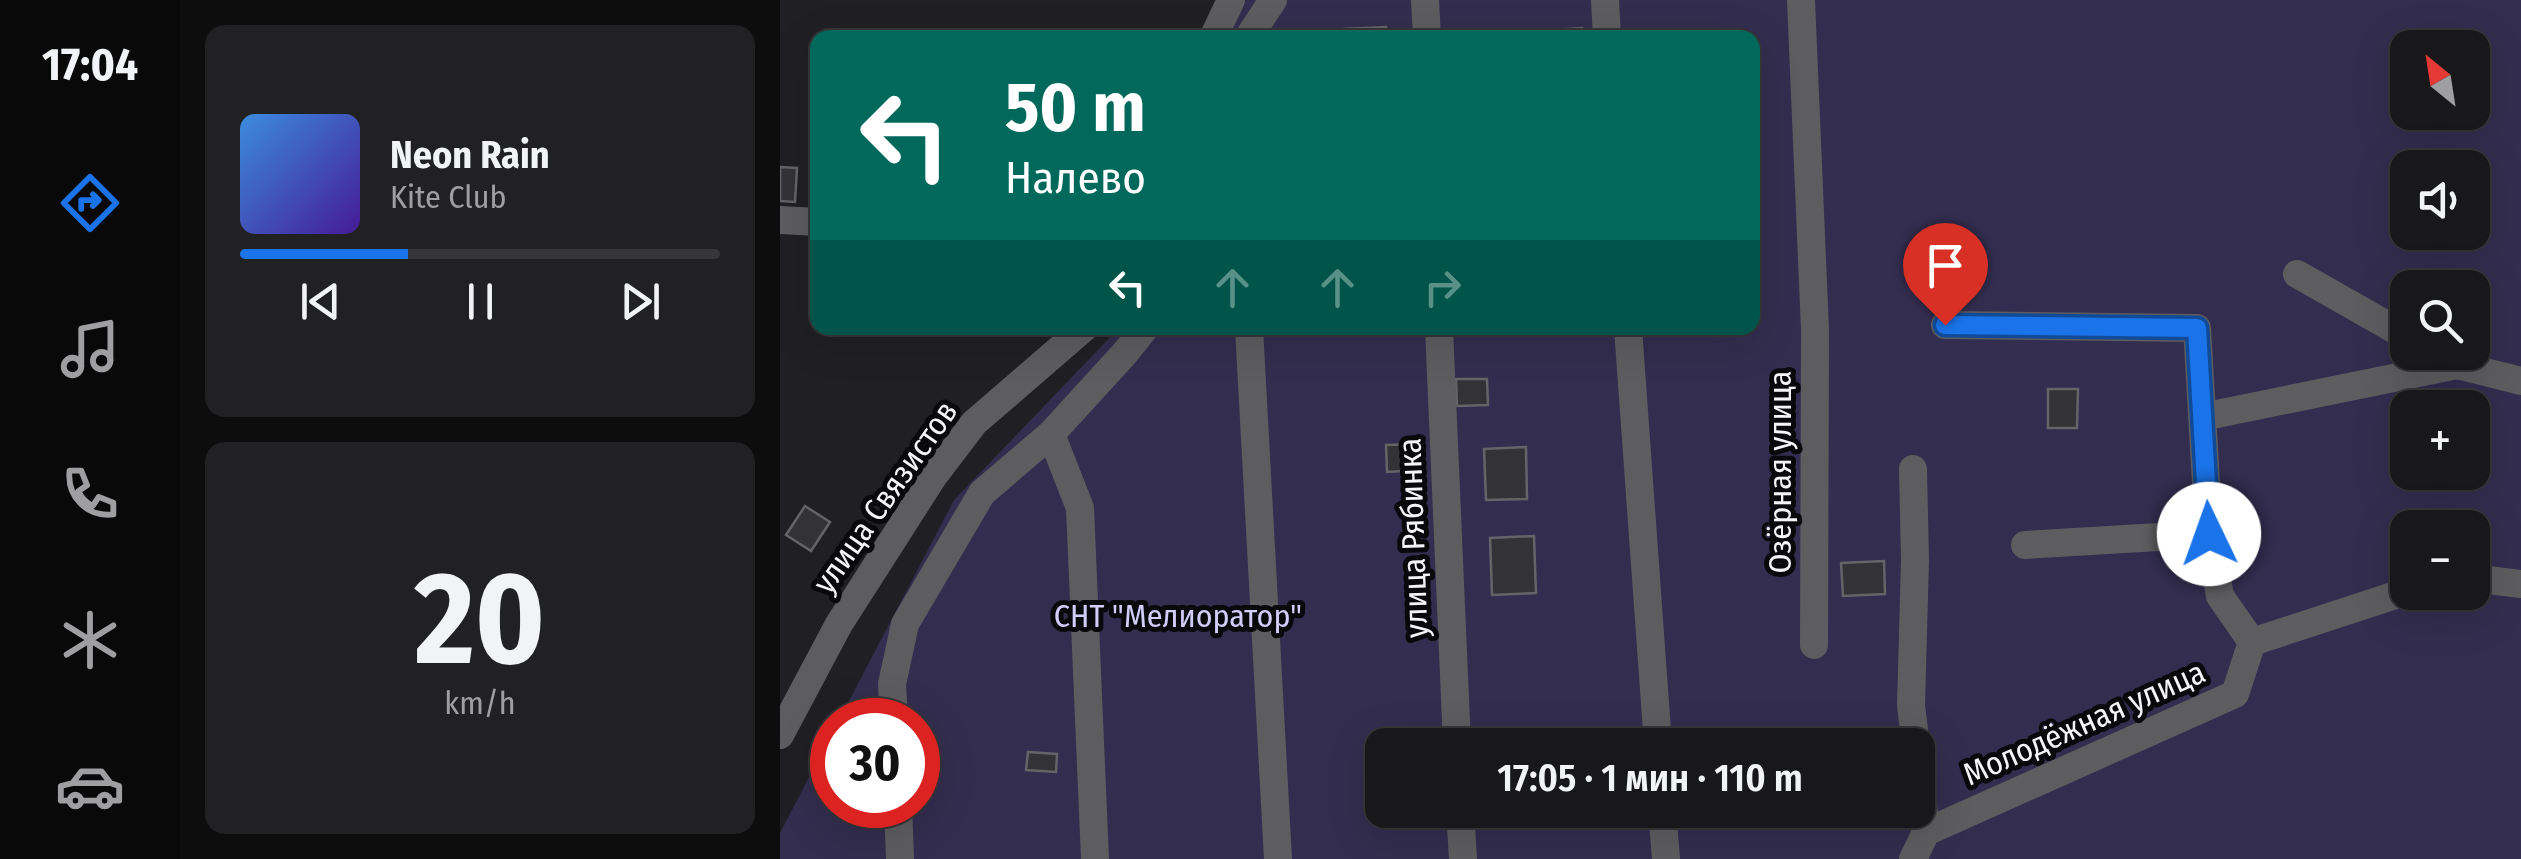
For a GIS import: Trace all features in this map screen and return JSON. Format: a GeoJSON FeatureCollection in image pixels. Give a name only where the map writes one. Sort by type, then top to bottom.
{"type":"FeatureCollection","features":[{"type":"Feature","properties":{"kind":"street"},"geometry":{"type":"LineString","coordinates":[[1217,30],[1231,0]]}},
{"type":"Feature","properties":{"kind":"street"},"geometry":{"type":"LineString","coordinates":[[1253,30],[1273,0]]}},
{"type":"Feature","properties":{"kind":"street"},"geometry":{"type":"LineString","coordinates":[[1425,0],[1427,30]]}},
{"type":"Feature","properties":{"kind":"street"},"geometry":{"type":"LineString","coordinates":[[1604,0],[1606,30]]}},
{"type":"Feature","properties":{"kind":"street","name":"Озёрная улица"},"geometry":{"type":"LineString","coordinates":[[1802,0],[1815,330],[1814,645]]}},
{"type":"Feature","properties":{"kind":"street"},"geometry":{"type":"LineString","coordinates":[[780,220],[810,222]]}},
{"type":"Feature","properties":{"kind":"street"},"geometry":{"type":"LineString","coordinates":[[2297,274],[2390,327]]}},
{"type":"Feature","properties":{"kind":"street"},"geometry":{"type":"LineString","coordinates":[[1945,325],[2197,328],[2209,534],[2220,596],[2252,642],[2390,597]]}},
{"type":"Feature","properties":{"kind":"street","name":"улица Связистов"},"geometry":{"type":"LineString","coordinates":[[780,735],[838,624],[933,477],[974,424],[1076,335]]}},
{"type":"Feature","properties":{"kind":"street"},"geometry":{"type":"LineString","coordinates":[[893,698],[892,684],[905,624],[982,493],[1051,434],[1139,335]]}},
{"type":"Feature","properties":{"kind":"street"},"geometry":{"type":"LineString","coordinates":[[1248,335],[1278,859]]}},
{"type":"Feature","properties":{"kind":"street","name":"улица Рябинка"},"geometry":{"type":"LineString","coordinates":[[1439,335],[1456,728]]}},
{"type":"Feature","properties":{"kind":"street"},"geometry":{"type":"LineString","coordinates":[[1629,335],[1657,728]]}},
{"type":"Feature","properties":{"kind":"street"},"geometry":{"type":"LineString","coordinates":[[2202,418],[2401,370]]}},
{"type":"Feature","properties":{"kind":"street"},"geometry":{"type":"LineString","coordinates":[[2484,370],[2521,381]]}},
{"type":"Feature","properties":{"kind":"street"},"geometry":{"type":"LineString","coordinates":[[1051,434],[1080,508],[1095,859]]}},
{"type":"Feature","properties":{"kind":"street"},"geometry":{"type":"LineString","coordinates":[[1913,469],[1914,728]]}},
{"type":"Feature","properties":{"kind":"street"},"geometry":{"type":"LineString","coordinates":[[2026,545],[2209,534]]}},
{"type":"Feature","properties":{"kind":"street"},"geometry":{"type":"LineString","coordinates":[[2490,580],[2521,584]]}},
{"type":"Feature","properties":{"kind":"street","name":"Молодёжная улица"},"geometry":{"type":"LineString","coordinates":[[1926,832],[2235,694],[2252,642]]}},
{"type":"Feature","properties":{"kind":"street"},"geometry":{"type":"LineString","coordinates":[[899,828],[900,859]]}},
{"type":"Feature","properties":{"kind":"street"},"geometry":{"type":"LineString","coordinates":[[1461,828],[1463,859]]}},
{"type":"Feature","properties":{"kind":"street"},"geometry":{"type":"LineString","coordinates":[[1663,828],[1666,859]]}},
{"type":"Feature","properties":{"kind":"street"},"geometry":{"type":"LineString","coordinates":[[1913,859],[1926,828]]}},
{"type":"Feature","properties":{"kind":"green space","name":"СНТ \"Мелиоратор\""},"geometry":{"type":"Polygon","coordinates":[[[1246,0],[2521,0],[2521,859],[780,859],[780,833],[810,775],[810,828],[940,828],[940,698],[850,698],[954,500],[1112,335],[1760,335],[1760,30],[1233,30],[1238,10],[1246,0]]]}},
{"type":"Feature","properties":{"kind":"building"},"geometry":{"type":"Polygon","coordinates":[[[1386,27],[1386,30],[1344,29],[1386,27]]]}},
{"type":"Feature","properties":{"kind":"building"},"geometry":{"type":"Polygon","coordinates":[[[780,167],[797,168],[795,202],[780,201],[780,167]]]}},
{"type":"Feature","properties":{"kind":"building"},"geometry":{"type":"Polygon","coordinates":[[[1456,379],[1487,379],[1488,405],[1457,406],[1456,379]]]}},
{"type":"Feature","properties":{"kind":"building"},"geometry":{"type":"Polygon","coordinates":[[[2048,389],[2078,389],[2077,428],[2048,428],[2048,389]]]}},
{"type":"Feature","properties":{"kind":"building"},"geometry":{"type":"Polygon","coordinates":[[[1421,444],[1422,470],[1387,472],[1386,445],[1421,444]]]}},
{"type":"Feature","properties":{"kind":"building"},"geometry":{"type":"Polygon","coordinates":[[[1526,447],[1527,499],[1486,500],[1484,449],[1526,447]]]}},
{"type":"Feature","properties":{"kind":"building"},"geometry":{"type":"Polygon","coordinates":[[[805,506],[830,522],[811,551],[786,535],[805,506]]]}},
{"type":"Feature","properties":{"kind":"building"},"geometry":{"type":"Polygon","coordinates":[[[1534,536],[1536,593],[1492,595],[1490,538],[1534,536]]]}},
{"type":"Feature","properties":{"kind":"building"},"geometry":{"type":"Polygon","coordinates":[[[1884,561],[1885,594],[1843,596],[1841,563],[1884,561]]]}},
{"type":"Feature","properties":{"kind":"building"},"geometry":{"type":"Polygon","coordinates":[[[1028,752],[1057,754],[1056,772],[1026,770],[1028,752]]]}},
{"type":"Feature","properties":{"kind":"route"},"geometry":{"type":"LineString","coordinates":[[1945,325],[2197,328],[2209,534]]}}]}
